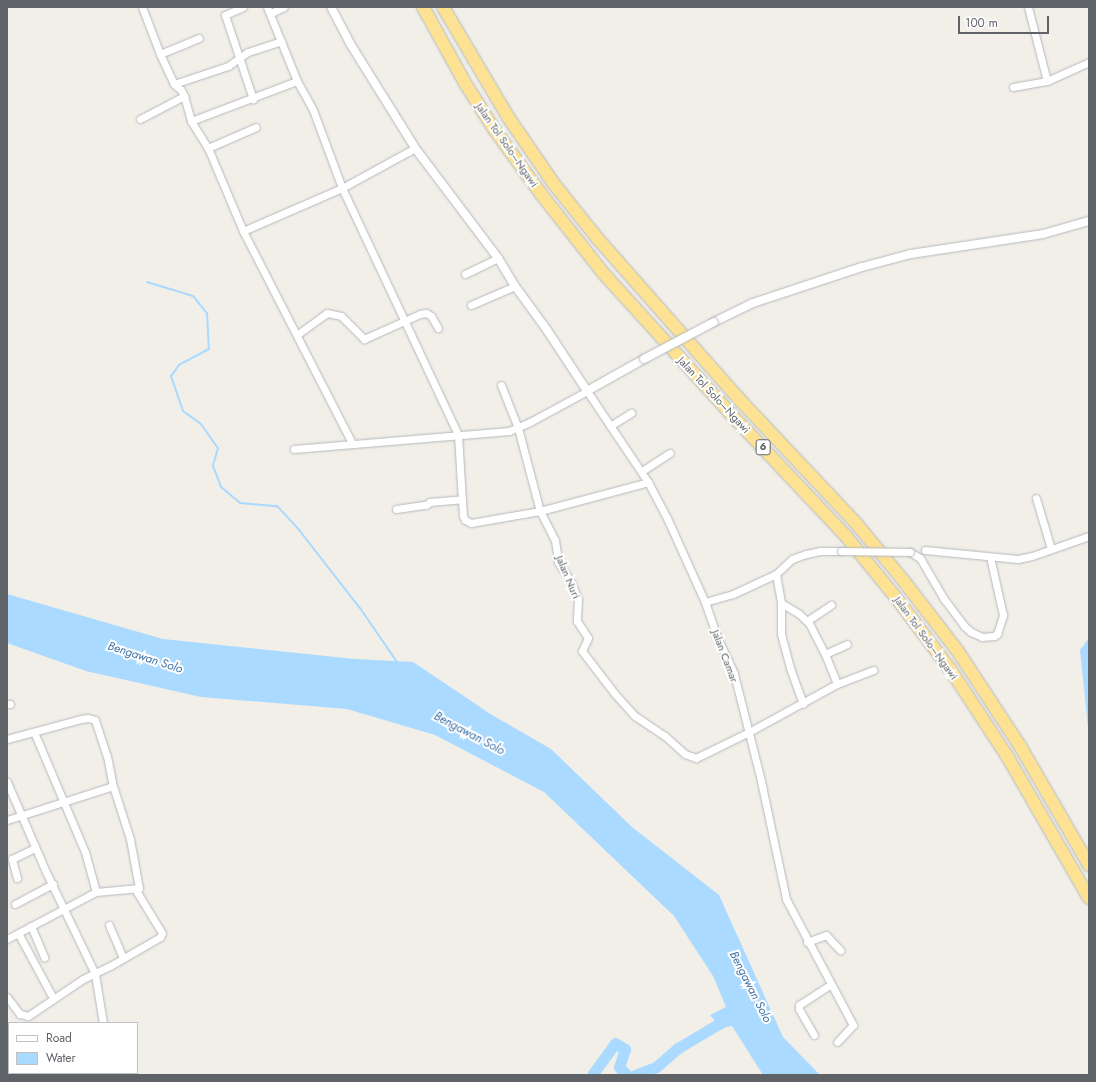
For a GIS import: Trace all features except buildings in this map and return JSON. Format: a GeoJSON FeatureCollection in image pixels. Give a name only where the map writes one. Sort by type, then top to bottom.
{"type":"FeatureCollection","features":[{"type":"Feature","properties":{"kind":"highway","name":"Jalan Tol Solo–Ngawi"},"geometry":{"type":"LineString","coordinates":[[423,7],[465,84],[494,129],[541,194],[604,274],[729,412],[845,535],[894,595],[946,663],[1007,756],[1089,898]]}},
{"type":"Feature","properties":{"kind":"highway","name":"Jalan Tol Solo–Ngawi"},"geometry":{"type":"LineString","coordinates":[[443,7],[508,117],[554,184],[598,239],[740,400],[855,522],[903,580],[957,650],[1020,746],[1089,865]]}},
{"type":"Feature","properties":{"kind":"street"},"geometry":{"type":"LineString","coordinates":[[142,7],[160,54],[174,84],[181,90],[184,96],[191,121],[208,148],[243,230],[298,334],[352,443]]}},
{"type":"Feature","properties":{"kind":"street"},"geometry":{"type":"LineString","coordinates":[[243,7],[225,16],[253,99]]}},
{"type":"Feature","properties":{"kind":"street"},"geometry":{"type":"LineString","coordinates":[[284,7],[269,10],[297,81],[313,110],[342,188],[458,435],[463,516],[471,523],[540,511],[648,482]]}},
{"type":"Feature","properties":{"kind":"street"},"geometry":{"type":"LineString","coordinates":[[331,7],[350,45],[416,148],[498,258],[515,286],[548,330],[588,391]]}},
{"type":"Feature","properties":{"kind":"street"},"geometry":{"type":"LineString","coordinates":[[1028,7],[1048,81]]}},
{"type":"Feature","properties":{"kind":"street"},"geometry":{"type":"LineString","coordinates":[[160,54],[199,38]]}},
{"type":"Feature","properties":{"kind":"street"},"geometry":{"type":"LineString","coordinates":[[174,84],[228,66],[248,52],[281,41]]}},
{"type":"Feature","properties":{"kind":"street"},"geometry":{"type":"LineString","coordinates":[[1013,87],[1048,81],[1089,62]]}},
{"type":"Feature","properties":{"kind":"street"},"geometry":{"type":"LineString","coordinates":[[191,121],[253,99],[297,81]]}},
{"type":"Feature","properties":{"kind":"street"},"geometry":{"type":"LineString","coordinates":[[140,119],[184,96]]}},
{"type":"Feature","properties":{"kind":"street"},"geometry":{"type":"LineString","coordinates":[[208,148],[256,127]]}},
{"type":"Feature","properties":{"kind":"street"},"geometry":{"type":"LineString","coordinates":[[243,230],[342,188],[416,148]]}},
{"type":"Feature","properties":{"kind":"street"},"geometry":{"type":"LineString","coordinates":[[294,449],[352,443],[500,433],[518,428],[644,359],[753,303],[869,265],[911,254],[1060,231],[1089,221]]}},
{"type":"Feature","properties":{"kind":"street"},"geometry":{"type":"LineString","coordinates":[[465,274],[498,258]]}},
{"type":"Feature","properties":{"kind":"street"},"geometry":{"type":"LineString","coordinates":[[471,305],[515,286]]}},
{"type":"Feature","properties":{"kind":"street"},"geometry":{"type":"LineString","coordinates":[[298,334],[327,313],[341,316],[364,339],[404,320],[426,313],[432,317],[438,328]]}},
{"type":"Feature","properties":{"kind":"street","name":"Jalan Nuri"},"geometry":{"type":"LineString","coordinates":[[501,385],[518,428],[540,511],[555,540],[558,562],[571,582],[578,599],[577,621],[588,638],[582,651],[615,694],[635,716],[693,758],[699,757],[747,733]]}},
{"type":"Feature","properties":{"kind":"street","name":"Jalan Camar"},"geometry":{"type":"LineString","coordinates":[[588,391],[642,472],[668,518],[705,602],[718,639],[734,674],[747,733],[761,781],[782,890],[807,942],[853,1025],[837,1042]]}},
{"type":"Feature","properties":{"kind":"street"},"geometry":{"type":"LineString","coordinates":[[610,426],[631,413]]}},
{"type":"Feature","properties":{"kind":"street"},"geometry":{"type":"LineString","coordinates":[[642,472],[670,453]]}},
{"type":"Feature","properties":{"kind":"street"},"geometry":{"type":"LineString","coordinates":[[1036,498],[1051,549]]}},
{"type":"Feature","properties":{"kind":"street"},"geometry":{"type":"LineString","coordinates":[[396,509],[426,505],[430,502],[462,499]]}},
{"type":"Feature","properties":{"kind":"street"},"geometry":{"type":"LineString","coordinates":[[925,550],[1023,559],[1089,536]]}},
{"type":"Feature","properties":{"kind":"street"},"geometry":{"type":"LineString","coordinates":[[705,602],[733,594],[776,574],[792,559],[806,554],[820,551],[910,552],[920,558],[944,599],[964,626],[971,632],[982,637],[994,636],[997,634],[1003,615],[990,557]]}},
{"type":"Feature","properties":{"kind":"street"},"geometry":{"type":"LineString","coordinates":[[776,574],[782,603],[781,634],[790,668],[803,704]]}},
{"type":"Feature","properties":{"kind":"street"},"geometry":{"type":"LineString","coordinates":[[782,603],[807,621],[825,654],[837,684]]}},
{"type":"Feature","properties":{"kind":"street"},"geometry":{"type":"LineString","coordinates":[[807,621],[831,605]]}},
{"type":"Feature","properties":{"kind":"street"},"geometry":{"type":"LineString","coordinates":[[825,654],[847,644]]}},
{"type":"Feature","properties":{"kind":"street"},"geometry":{"type":"LineString","coordinates":[[747,733],[803,704],[837,684],[874,670]]}},
{"type":"Feature","properties":{"kind":"street"},"geometry":{"type":"LineString","coordinates":[[7,739],[88,718],[94,720],[107,756],[113,786],[130,839],[139,888],[96,892],[7,939]]}},
{"type":"Feature","properties":{"kind":"street"},"geometry":{"type":"LineString","coordinates":[[34,732],[85,852],[96,892]]}},
{"type":"Feature","properties":{"kind":"street"},"geometry":{"type":"LineString","coordinates":[[7,782],[35,848],[95,974],[103,1022]]}},
{"type":"Feature","properties":{"kind":"street"},"geometry":{"type":"LineString","coordinates":[[7,820],[113,786]]}},
{"type":"Feature","properties":{"kind":"street"},"geometry":{"type":"LineString","coordinates":[[17,878],[12,859],[35,848]]}},
{"type":"Feature","properties":{"kind":"street"},"geometry":{"type":"LineString","coordinates":[[15,904],[53,884]]}},
{"type":"Feature","properties":{"kind":"street"},"geometry":{"type":"LineString","coordinates":[[7,997],[17,1011],[24,1016],[33,1014],[83,978],[95,974],[157,940],[162,935],[135,889]]}},
{"type":"Feature","properties":{"kind":"street"},"geometry":{"type":"LineString","coordinates":[[109,925],[124,958]]}},
{"type":"Feature","properties":{"kind":"street"},"geometry":{"type":"LineString","coordinates":[[31,926],[44,956]]}},
{"type":"Feature","properties":{"kind":"street"},"geometry":{"type":"LineString","coordinates":[[18,933],[54,998]]}},
{"type":"Feature","properties":{"kind":"street"},"geometry":{"type":"LineString","coordinates":[[807,942],[826,935],[840,950]]}},
{"type":"Feature","properties":{"kind":"street"},"geometry":{"type":"LineString","coordinates":[[814,1035],[799,1010],[799,1005],[830,984]]}},
{"type":"Feature","properties":{"kind":"water","name":"Bengawan Solo"},"geometry":{"type":"Polygon","coordinates":[[[7,594],[163,639],[355,659],[413,662],[492,715],[551,749],[632,827],[719,895],[783,1037],[820,1075],[763,1075],[732,1026],[721,1028],[710,1015],[726,1007],[713,976],[674,916],[544,792],[435,735],[347,709],[201,697],[86,671],[7,643],[7,594]]]}},
{"type":"Feature","properties":{"kind":"water"},"geometry":{"type":"Polygon","coordinates":[[[1089,638],[1089,737],[1080,650],[1089,638]]]}},
{"type":"Feature","properties":{"kind":"waterway"},"geometry":{"type":"LineString","coordinates":[[147,282],[193,296],[207,313],[209,349],[179,365],[171,376],[183,411],[201,424],[218,448],[213,466],[221,487],[240,503],[277,506],[299,530],[360,608],[397,662]]}},
{"type":"Feature","properties":{"kind":"waterway"},"geometry":{"type":"LineString","coordinates":[[635,1075],[656,1067],[678,1048],[720,1023],[730,1019]]}},
{"type":"Feature","properties":{"kind":"waterway"},"geometry":{"type":"LineString","coordinates":[[592,1075],[615,1043],[625,1049],[619,1067],[627,1075]]}}]}
